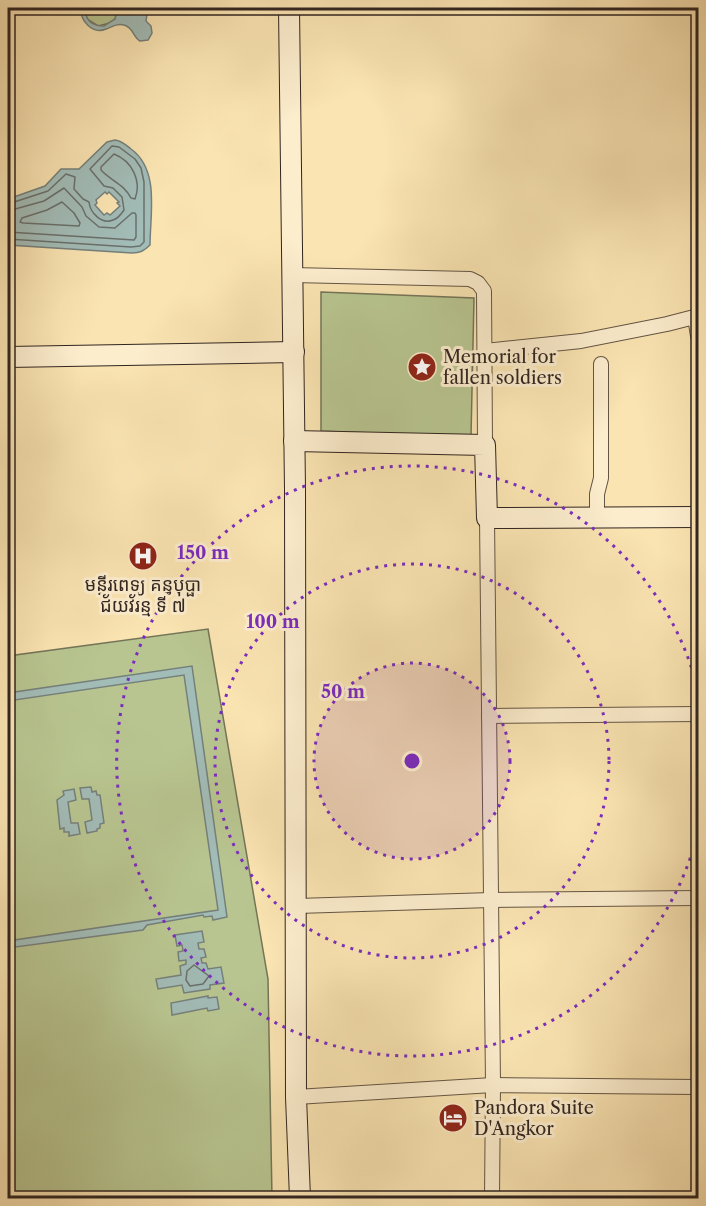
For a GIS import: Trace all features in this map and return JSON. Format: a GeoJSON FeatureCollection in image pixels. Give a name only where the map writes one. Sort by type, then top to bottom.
{"type":"FeatureCollection","features":[{"type":"Feature","properties":{"kind":"main road"},"geometry":{"type":"LineString","coordinates":[[289,8],[294,352],[296,1097],[300,1198]]}},
{"type":"Feature","properties":{"kind":"main road"},"geometry":{"type":"LineString","coordinates":[[8,357],[294,352]]}},
{"type":"Feature","properties":{"kind":"main road"},"geometry":{"type":"LineString","coordinates":[[294,441],[485,445],[487,518],[699,517]]}},
{"type":"Feature","properties":{"kind":"street"},"geometry":{"type":"LineString","coordinates":[[292,275],[470,279],[478,283],[484,291],[485,445]]}},
{"type":"Feature","properties":{"kind":"street"},"geometry":{"type":"LineString","coordinates":[[484,351],[581,341],[697,316],[699,336]]}},
{"type":"Feature","properties":{"kind":"street"},"geometry":{"type":"LineString","coordinates":[[597,517],[597,494],[602,478],[601,364]]}},
{"type":"Feature","properties":{"kind":"street"},"geometry":{"type":"LineString","coordinates":[[487,518],[493,1085],[492,1198]]}},
{"type":"Feature","properties":{"kind":"street"},"geometry":{"type":"LineString","coordinates":[[489,716],[699,714]]}},
{"type":"Feature","properties":{"kind":"street"},"geometry":{"type":"LineString","coordinates":[[297,906],[491,900],[699,898]]}},
{"type":"Feature","properties":{"kind":"street"},"geometry":{"type":"LineString","coordinates":[[296,1097],[493,1085],[699,1087]]}},
{"type":"Feature","properties":{"kind":"green space"},"geometry":{"type":"Polygon","coordinates":[[[85,8],[118,8],[115,19],[98,26],[87,19],[85,8]]]}},
{"type":"Feature","properties":{"kind":"green space"},"geometry":{"type":"Polygon","coordinates":[[[321,292],[474,298],[471,437],[321,431],[321,292]]]}},
{"type":"Feature","properties":{"kind":"green space"},"geometry":{"type":"Polygon","coordinates":[[[208,629],[268,979],[272,1198],[8,1198],[8,656],[208,629]]]}},
{"type":"Feature","properties":{"kind":"water"},"geometry":{"type":"Polygon","coordinates":[[[81,8],[85,8],[90,22],[104,26],[115,19],[118,8],[148,8],[146,21],[151,26],[152,33],[148,40],[140,41],[124,25],[96,30],[85,22],[81,8]]]}},
{"type":"Feature","properties":{"kind":"water"},"geometry":{"type":"Polygon","coordinates":[[[115,140],[124,143],[140,158],[146,168],[150,180],[152,207],[150,245],[142,251],[132,253],[8,245],[8,199],[45,186],[61,169],[79,169],[107,142],[115,140]],[[105,192],[96,200],[95,205],[104,215],[107,213],[110,215],[120,206],[109,192],[107,194],[105,192]]]}},
{"type":"Feature","properties":{"kind":"water"},"geometry":{"type":"Polygon","coordinates":[[[192,666],[227,917],[213,920],[212,916],[204,917],[203,915],[147,925],[143,930],[8,948],[8,941],[218,910],[184,675],[8,701],[8,693],[192,666]]]}},
{"type":"Feature","properties":{"kind":"water"},"geometry":{"type":"Polygon","coordinates":[[[91,787],[92,792],[96,791],[97,795],[100,795],[104,823],[100,824],[97,831],[87,833],[85,822],[92,820],[89,799],[82,799],[80,788],[91,787]]]}},
{"type":"Feature","properties":{"kind":"water"},"geometry":{"type":"Polygon","coordinates":[[[74,789],[76,800],[68,802],[71,823],[78,823],[80,834],[69,836],[69,832],[64,832],[64,828],[60,829],[57,800],[64,795],[63,791],[74,789]]]}},
{"type":"Feature","properties":{"kind":"water"},"geometry":{"type":"Polygon","coordinates":[[[202,931],[204,942],[198,943],[199,949],[204,949],[206,957],[201,958],[202,963],[206,963],[208,969],[221,967],[224,983],[210,985],[210,989],[184,993],[182,985],[158,989],[156,979],[181,975],[180,966],[186,964],[186,960],[179,961],[178,952],[183,951],[182,945],[177,946],[175,935],[202,931]]]}},
{"type":"Feature","properties":{"kind":"water"},"geometry":{"type":"Polygon","coordinates":[[[208,996],[208,998],[217,997],[219,1009],[208,1011],[207,1008],[172,1015],[171,1003],[208,996]]]}},
{"type":"Feature","properties":{"kind":"place","name":"Memorial for fallen soldiers"},"geometry":{"type":"Point","coordinates":[422,367]}},
{"type":"Feature","properties":{"kind":"place","name":"មន្ទីរពេទ្យ គន្ធបុប្ផា ជ័យវ័រន្ម ទី ៧"},"geometry":{"type":"Point","coordinates":[143,556]}},
{"type":"Feature","properties":{"kind":"place","name":"Pandora Suite D'Angkor"},"geometry":{"type":"Point","coordinates":[453,1118]}}]}
